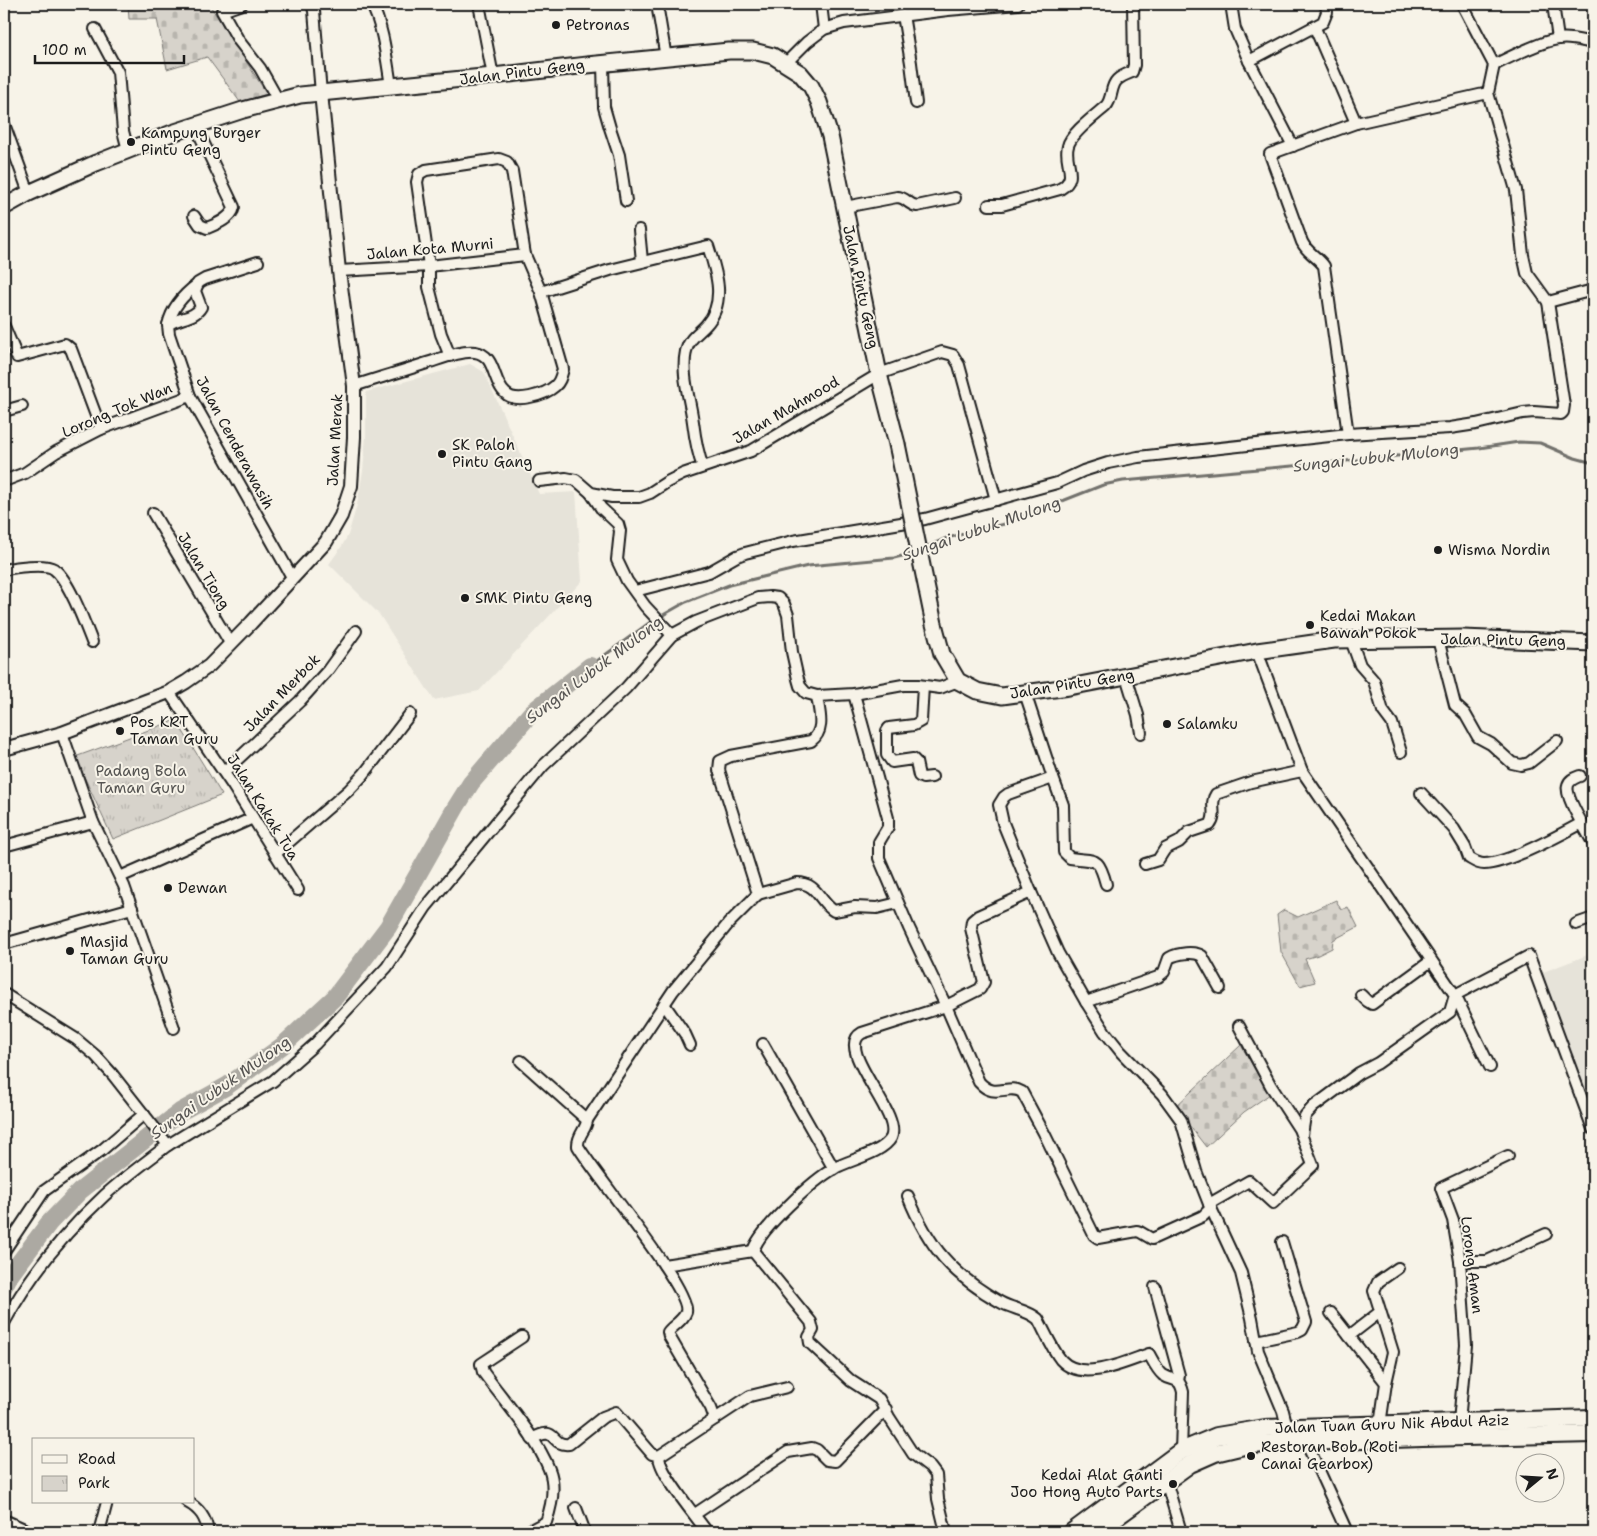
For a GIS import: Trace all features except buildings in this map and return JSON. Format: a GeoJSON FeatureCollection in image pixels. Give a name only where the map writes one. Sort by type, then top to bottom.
{"type":"FeatureCollection","features":[{"type":"Feature","properties":{"kind":"main road","name":"Jalan Pintu Geng"},"geometry":{"type":"LineString","coordinates":[[4,207],[28,193],[128,150],[195,125],[300,95],[729,51],[753,51],[773,56],[800,73],[811,86],[820,102],[830,136],[878,374],[897,444],[934,624],[942,654],[958,681],[977,691],[1002,696],[1069,687],[1257,651],[1316,642],[1499,639],[1593,643]]}},
{"type":"Feature","properties":{"kind":"main road","name":"Jalan Tuan Guru Nik Abdul Aziz"},"geometry":{"type":"LineString","coordinates":[[1096,1532],[1190,1464],[1215,1452],[1244,1446],[1422,1438],[1542,1428],[1593,1418]]}},
{"type":"Feature","properties":{"kind":"main road","name":"Jalan Tuan Guru Nik Abdul Aziz"},"geometry":{"type":"LineString","coordinates":[[1072,1532],[1181,1451],[1217,1436],[1249,1430],[1459,1422],[1593,1434]]}},
{"type":"Feature","properties":{"kind":"street"},"geometry":{"type":"LineString","coordinates":[[242,4],[222,11],[239,41],[260,68],[278,100]]}},
{"type":"Feature","properties":{"kind":"street"},"geometry":{"type":"LineString","coordinates":[[312,4],[321,93]]}},
{"type":"Feature","properties":{"kind":"street"},"geometry":{"type":"LineString","coordinates":[[371,4],[375,11],[386,53],[391,86]]}},
{"type":"Feature","properties":{"kind":"street"},"geometry":{"type":"LineString","coordinates":[[479,4],[493,76]]}},
{"type":"Feature","properties":{"kind":"street"},"geometry":{"type":"LineString","coordinates":[[657,4],[666,58]]}},
{"type":"Feature","properties":{"kind":"street"},"geometry":{"type":"LineString","coordinates":[[821,4],[824,29]]}},
{"type":"Feature","properties":{"kind":"street"},"geometry":{"type":"LineString","coordinates":[[786,63],[807,42],[824,29],[844,23],[947,7],[1018,4]]}},
{"type":"Feature","properties":{"kind":"street"},"geometry":{"type":"LineString","coordinates":[[989,205],[1010,202],[1060,189],[1067,185],[1070,179],[1067,147],[1071,138],[1111,100],[1113,85],[1118,79],[1132,72],[1134,65],[1133,4]]}},
{"type":"Feature","properties":{"kind":"street"},"geometry":{"type":"LineString","coordinates":[[1231,4],[1235,30],[1293,146]]}},
{"type":"Feature","properties":{"kind":"street"},"geometry":{"type":"LineString","coordinates":[[1249,61],[1315,28],[1326,18],[1328,10],[1326,4]]}},
{"type":"Feature","properties":{"kind":"street"},"geometry":{"type":"LineString","coordinates":[[636,591],[709,572],[736,556],[745,553],[793,542],[925,518],[1057,483],[1082,471],[1138,457],[1348,434],[1450,428],[1528,412],[1561,414],[1564,405],[1548,302],[1527,273],[1523,255],[1516,190],[1488,93],[1494,66],[1462,4]]}},
{"type":"Feature","properties":{"kind":"street"},"geometry":{"type":"LineString","coordinates":[[1553,4],[1558,39]]}},
{"type":"Feature","properties":{"kind":"street"},"geometry":{"type":"LineString","coordinates":[[903,15],[916,103]]}},
{"type":"Feature","properties":{"kind":"street"},"geometry":{"type":"LineString","coordinates":[[1315,28],[1356,123]]}},
{"type":"Feature","properties":{"kind":"street"},"geometry":{"type":"LineString","coordinates":[[95,29],[118,72],[123,131],[128,150]]}},
{"type":"Feature","properties":{"kind":"street"},"geometry":{"type":"LineString","coordinates":[[1494,66],[1508,58],[1558,39],[1576,39],[1593,43]]}},
{"type":"Feature","properties":{"kind":"street"},"geometry":{"type":"LineString","coordinates":[[603,63],[604,108],[619,155],[626,201]]}},
{"type":"Feature","properties":{"kind":"street","name":"Jalan Merak"},"geometry":{"type":"LineString","coordinates":[[4,749],[62,733],[169,692],[209,666],[251,624],[326,542],[345,507],[353,461],[354,386],[339,271],[321,93]]}},
{"type":"Feature","properties":{"kind":"street"},"geometry":{"type":"LineString","coordinates":[[1348,434],[1324,266],[1321,261],[1309,253],[1302,242],[1270,154],[1356,123],[1488,93]]}},
{"type":"Feature","properties":{"kind":"street"},"geometry":{"type":"LineString","coordinates":[[4,124],[28,193]]}},
{"type":"Feature","properties":{"kind":"street"},"geometry":{"type":"LineString","coordinates":[[194,216],[200,225],[207,228],[228,217],[234,207],[195,125]]}},
{"type":"Feature","properties":{"kind":"street"},"geometry":{"type":"LineString","coordinates":[[354,386],[450,356],[474,352],[483,354],[488,358],[505,394],[517,398],[525,398],[555,386],[561,378],[563,369],[541,292],[525,255],[512,171],[507,162],[499,159],[426,170],[419,174],[416,182],[429,266],[430,286],[441,334],[450,356]]}},
{"type":"Feature","properties":{"kind":"street"},"geometry":{"type":"LineString","coordinates":[[844,207],[897,197],[904,198],[916,206],[955,198]]}},
{"type":"Feature","properties":{"kind":"street"},"geometry":{"type":"LineString","coordinates":[[639,230],[642,261]]}},
{"type":"Feature","properties":{"kind":"street"},"geometry":{"type":"LineString","coordinates":[[541,292],[574,280],[642,261],[708,246],[714,263],[718,291],[716,311],[706,326],[693,335],[686,350],[685,365],[686,385],[702,467]]}},
{"type":"Feature","properties":{"kind":"street","name":"Jalan Kota Murni"},"geometry":{"type":"LineString","coordinates":[[339,271],[429,266],[525,255]]}},
{"type":"Feature","properties":{"kind":"street"},"geometry":{"type":"LineString","coordinates":[[168,325],[170,315],[180,299],[198,283],[258,262]]}},
{"type":"Feature","properties":{"kind":"street"},"geometry":{"type":"LineString","coordinates":[[168,325],[173,321],[192,316],[198,312],[201,307],[195,291],[198,283]]}},
{"type":"Feature","properties":{"kind":"street"},"geometry":{"type":"LineString","coordinates":[[1548,302],[1593,290]]}},
{"type":"Feature","properties":{"kind":"street","name":"Jalan Cenderawasih"},"geometry":{"type":"LineString","coordinates":[[168,325],[172,344],[190,396],[292,578]]}},
{"type":"Feature","properties":{"kind":"street"},"geometry":{"type":"LineString","coordinates":[[4,326],[17,357],[65,344],[71,349],[101,430]]}},
{"type":"Feature","properties":{"kind":"street","name":"Jalan Mahmood"},"geometry":{"type":"LineString","coordinates":[[539,481],[566,478],[576,480],[591,493],[612,497],[638,498],[682,474],[751,451],[878,374],[942,352],[953,355],[959,365],[996,500]]}},
{"type":"Feature","properties":{"kind":"street","name":"Lorong Tok Wan"},"geometry":{"type":"LineString","coordinates":[[4,481],[25,473],[56,452],[101,430],[190,396]]}},
{"type":"Feature","properties":{"kind":"street"},"geometry":{"type":"LineString","coordinates":[[4,411],[22,406]]}},
{"type":"Feature","properties":{"kind":"street"},"geometry":{"type":"LineString","coordinates":[[591,493],[601,508],[618,524],[620,531],[617,560],[627,581],[672,635]]}},
{"type":"Feature","properties":{"kind":"street","name":"Jalan Tiong"},"geometry":{"type":"LineString","coordinates":[[153,513],[230,643]]}},
{"type":"Feature","properties":{"kind":"street"},"geometry":{"type":"LineString","coordinates":[[4,570],[45,566],[53,568],[62,578],[80,612],[92,642]]}},
{"type":"Feature","properties":{"kind":"street"},"geometry":{"type":"LineString","coordinates":[[4,1323],[55,1247],[79,1220],[107,1194],[167,1144],[273,1081],[315,1044],[387,967],[426,907],[543,766],[626,688],[672,635],[696,622],[758,598],[778,598],[784,604],[788,615],[792,652],[800,686],[806,693],[817,696],[854,694],[903,685],[940,688],[958,681]]}},
{"type":"Feature","properties":{"kind":"street","name":"Jalan Merbok"},"geometry":{"type":"LineString","coordinates":[[224,772],[300,701],[328,670],[356,631]]}},
{"type":"Feature","properties":{"kind":"street"},"geometry":{"type":"LineString","coordinates":[[1438,639],[1455,705],[1465,714],[1478,738],[1490,743],[1510,762],[1521,765],[1527,764],[1556,741]]}},
{"type":"Feature","properties":{"kind":"street"},"geometry":{"type":"LineString","coordinates":[[1351,640],[1359,663],[1374,681],[1383,711],[1392,723],[1401,752]]}},
{"type":"Feature","properties":{"kind":"street"},"geometry":{"type":"LineString","coordinates":[[1257,651],[1302,771],[1455,995],[1490,1067]]}},
{"type":"Feature","properties":{"kind":"street"},"geometry":{"type":"LineString","coordinates":[[1126,676],[1138,715],[1141,733]]}},
{"type":"Feature","properties":{"kind":"street"},"geometry":{"type":"LineString","coordinates":[[923,686],[921,721],[914,725],[889,728],[887,731],[887,755],[892,762],[913,759],[916,762],[919,776],[923,778],[932,777]]}},
{"type":"Feature","properties":{"kind":"street","name":"Jalan Kakak Tua"},"geometry":{"type":"LineString","coordinates":[[169,692],[224,772],[298,890]]}},
{"type":"Feature","properties":{"kind":"street"},"geometry":{"type":"LineString","coordinates":[[1025,693],[1063,805],[1064,852],[1070,858],[1086,858],[1100,864],[1106,884]]}},
{"type":"Feature","properties":{"kind":"street"},"geometry":{"type":"LineString","coordinates":[[854,694],[888,818],[888,827],[879,842],[879,858],[898,903],[979,1082],[985,1089],[994,1091],[1017,1089],[1022,1092],[1094,1235],[1098,1238],[1137,1231],[1152,1239],[1204,1216],[1210,1206],[1249,1181],[1273,1203],[1313,1164],[1302,1135],[1271,1086],[1239,1026]]}},
{"type":"Feature","properties":{"kind":"street"},"geometry":{"type":"LineString","coordinates":[[758,894],[719,770],[720,761],[731,756],[811,741],[820,732],[821,726],[817,696]]}},
{"type":"Feature","properties":{"kind":"street"},"geometry":{"type":"LineString","coordinates":[[275,854],[349,790],[364,774],[410,714]]}},
{"type":"Feature","properties":{"kind":"street"},"geometry":{"type":"LineString","coordinates":[[62,733],[93,822],[120,877],[132,908],[174,1028]]}},
{"type":"Feature","properties":{"kind":"street"},"geometry":{"type":"LineString","coordinates":[[1145,864],[1158,860],[1165,849],[1179,842],[1189,832],[1210,825],[1214,818],[1212,801],[1216,794],[1251,782],[1302,771]]}},
{"type":"Feature","properties":{"kind":"street"},"geometry":{"type":"LineString","coordinates":[[1580,776],[1571,780],[1568,786],[1568,795],[1593,843]]}},
{"type":"Feature","properties":{"kind":"street"},"geometry":{"type":"LineString","coordinates":[[1053,778],[1008,794],[1001,800],[999,805],[1003,823],[1058,953],[1086,1002],[1105,1032],[1121,1052],[1162,1094],[1176,1110],[1181,1120],[1196,1171],[1241,1273],[1258,1351],[1283,1411],[1287,1428]]}},
{"type":"Feature","properties":{"kind":"street"},"geometry":{"type":"LineString","coordinates":[[1421,793],[1454,829],[1464,845],[1469,858],[1480,864],[1507,858],[1566,832],[1582,822]]}},
{"type":"Feature","properties":{"kind":"street"},"geometry":{"type":"LineString","coordinates":[[120,877],[253,818]]}},
{"type":"Feature","properties":{"kind":"street"},"geometry":{"type":"LineString","coordinates":[[4,846],[93,822]]}},
{"type":"Feature","properties":{"kind":"street"},"geometry":{"type":"LineString","coordinates":[[715,1419],[711,1408],[668,1336],[668,1332],[684,1316],[686,1306],[664,1265],[579,1148],[577,1142],[587,1124],[587,1120],[664,1004],[705,951],[758,894],[797,883],[804,883],[818,892],[829,908],[834,911],[855,907],[870,909],[898,903]]}},
{"type":"Feature","properties":{"kind":"street"},"geometry":{"type":"LineString","coordinates":[[753,1251],[760,1237],[769,1226],[807,1189],[834,1169],[884,1147],[891,1138],[892,1127],[888,1116],[858,1057],[854,1042],[856,1037],[862,1033],[946,1006],[977,991],[982,986],[983,978],[971,928],[972,921],[978,916],[1031,892]]}},
{"type":"Feature","properties":{"kind":"street"},"geometry":{"type":"LineString","coordinates":[[4,944],[132,908]]}},
{"type":"Feature","properties":{"kind":"street"},"geometry":{"type":"LineString","coordinates":[[1576,924],[1593,918]]}},
{"type":"Feature","properties":{"kind":"street"},"geometry":{"type":"LineString","coordinates":[[1086,1002],[1158,977],[1164,972],[1169,958],[1184,954],[1202,956],[1220,988]]}},
{"type":"Feature","properties":{"kind":"street"},"geometry":{"type":"LineString","coordinates":[[1302,1135],[1305,1116],[1313,1108],[1450,1012],[1455,995],[1529,956],[1593,1129]]}},
{"type":"Feature","properties":{"kind":"street"},"geometry":{"type":"LineString","coordinates":[[1361,994],[1367,1002],[1372,1004],[1431,961]]}},
{"type":"Feature","properties":{"kind":"street"},"geometry":{"type":"LineString","coordinates":[[4,994],[76,1039],[96,1056],[167,1144]]}},
{"type":"Feature","properties":{"kind":"street"},"geometry":{"type":"LineString","coordinates":[[664,1004],[690,1045]]}},
{"type":"Feature","properties":{"kind":"street"},"geometry":{"type":"LineString","coordinates":[[763,1044],[834,1169]]}},
{"type":"Feature","properties":{"kind":"street"},"geometry":{"type":"LineString","coordinates":[[521,1061],[587,1120]]}},
{"type":"Feature","properties":{"kind":"street"},"geometry":{"type":"LineString","coordinates":[[4,1251],[44,1191],[146,1116]]}},
{"type":"Feature","properties":{"kind":"street","name":"Lorong Aman"},"geometry":{"type":"LineString","coordinates":[[1459,1422],[1466,1345],[1460,1261],[1454,1220],[1441,1188],[1508,1156]]}},
{"type":"Feature","properties":{"kind":"street"},"geometry":{"type":"LineString","coordinates":[[908,1196],[927,1235],[953,1270],[974,1286],[1002,1303],[1033,1314],[1038,1319],[1060,1359],[1067,1365],[1084,1371],[1095,1370],[1149,1354],[1162,1374],[1178,1381],[1183,1392],[1181,1451]]}},
{"type":"Feature","properties":{"kind":"street"},"geometry":{"type":"LineString","coordinates":[[1460,1261],[1489,1260],[1546,1234]]}},
{"type":"Feature","properties":{"kind":"street"},"geometry":{"type":"LineString","coordinates":[[1256,1341],[1298,1332],[1302,1330],[1306,1322],[1282,1242]]}},
{"type":"Feature","properties":{"kind":"street"},"geometry":{"type":"LineString","coordinates":[[664,1265],[753,1251]]}},
{"type":"Feature","properties":{"kind":"street"},"geometry":{"type":"LineString","coordinates":[[753,1251],[811,1322],[813,1330],[809,1337],[810,1343],[851,1381],[879,1399],[913,1454],[930,1467],[936,1475],[938,1499],[946,1532]]}},
{"type":"Feature","properties":{"kind":"street"},"geometry":{"type":"LineString","coordinates":[[1380,1425],[1393,1352],[1380,1312],[1375,1288],[1378,1282],[1398,1268]]}},
{"type":"Feature","properties":{"kind":"street"},"geometry":{"type":"LineString","coordinates":[[1156,1287],[1179,1375],[1178,1381]]}},
{"type":"Feature","properties":{"kind":"street"},"geometry":{"type":"LineString","coordinates":[[1349,1336],[1380,1312]]}},
{"type":"Feature","properties":{"kind":"street"},"geometry":{"type":"LineString","coordinates":[[1330,1313],[1386,1384]]}},
{"type":"Feature","properties":{"kind":"street"},"geometry":{"type":"LineString","coordinates":[[522,1337],[481,1364],[483,1372],[532,1438],[550,1470],[553,1487],[552,1506],[546,1522],[528,1532]]}},
{"type":"Feature","properties":{"kind":"street"},"geometry":{"type":"LineString","coordinates":[[532,1438],[543,1432],[548,1433],[560,1443],[569,1444],[604,1417],[616,1412],[652,1454],[659,1456],[750,1396],[786,1386]]}},
{"type":"Feature","properties":{"kind":"street"},"geometry":{"type":"LineString","coordinates":[[695,1514],[788,1452],[812,1448],[818,1450],[827,1460],[835,1461],[886,1409]]}},
{"type":"Feature","properties":{"kind":"street"},"geometry":{"type":"LineString","coordinates":[[1306,1442],[1347,1532]]}},
{"type":"Feature","properties":{"kind":"street"},"geometry":{"type":"LineString","coordinates":[[659,1456],[667,1477],[707,1532]]}},
{"type":"Feature","properties":{"kind":"street"},"geometry":{"type":"LineString","coordinates":[[1166,1481],[1181,1532]]}},
{"type":"Feature","properties":{"kind":"street"},"geometry":{"type":"LineString","coordinates":[[99,1532],[106,1504]]}},
{"type":"Feature","properties":{"kind":"street"},"geometry":{"type":"LineString","coordinates":[[190,1504],[198,1508],[205,1518],[208,1532]]}},
{"type":"Feature","properties":{"kind":"street"},"geometry":{"type":"LineString","coordinates":[[576,1508],[585,1532]]}},
{"type":"Feature","properties":{"kind":"street"},"geometry":{"type":"LineString","coordinates":[[4,1520],[30,1532]]}},
{"type":"Feature","properties":{"kind":"shaded area"},"geometry":{"type":"Polygon","coordinates":[[[470,364],[484,372],[539,494],[576,492],[582,581],[479,691],[434,700],[379,614],[329,564],[348,535],[357,505],[363,471],[366,436],[366,392],[470,364]]]}},
{"type":"Feature","properties":{"kind":"shaded area"},"geometry":{"type":"Polygon","coordinates":[[[1593,953],[1593,1121],[1538,974],[1593,953]]]}},
{"type":"Feature","properties":{"kind":"green space"},"geometry":{"type":"Polygon","coordinates":[[[128,4],[209,4],[267,94],[240,102],[207,57],[167,69],[157,19],[129,19],[128,4]]]}},
{"type":"Feature","properties":{"kind":"green space","name":"Padang Bola Taman Guru"},"geometry":{"type":"Polygon","coordinates":[[[176,720],[222,795],[113,839],[75,757],[176,720]]]}},
{"type":"Feature","properties":{"kind":"green space"},"geometry":{"type":"Polygon","coordinates":[[[1336,900],[1341,910],[1348,907],[1358,927],[1333,940],[1332,948],[1305,959],[1315,982],[1300,986],[1281,952],[1277,915],[1284,910],[1298,917],[1336,900]]]}},
{"type":"Feature","properties":{"kind":"green space"},"geometry":{"type":"Polygon","coordinates":[[[1241,1045],[1270,1094],[1244,1112],[1206,1147],[1175,1107],[1241,1045]]]}},
{"type":"Feature","properties":{"kind":"waterway","name":"Sungai Lubuk Mulong"},"geometry":{"type":"LineString","coordinates":[[924,548],[947,538],[1004,524],[1103,485],[1123,481],[1479,448],[1519,442],[1540,443],[1575,458],[1593,463]]}},
{"type":"Feature","properties":{"kind":"waterway","name":"Sungai Lubuk Mulong"},"geometry":{"type":"LineString","coordinates":[[590,666],[649,623],[686,602],[729,585],[808,566],[894,558],[914,553]]}},
{"type":"Feature","properties":{"kind":"waterway","name":"Sungai Lubuk Mulong"},"geometry":{"type":"LineString","coordinates":[[4,1286],[10,1275],[49,1223],[80,1191],[180,1112],[227,1086],[282,1046],[335,997],[388,927],[471,783],[532,712],[590,666]]}},
{"type":"Feature","properties":{"kind":"place","name":"Petronas"},"geometry":{"type":"Point","coordinates":[556,25]}},
{"type":"Feature","properties":{"kind":"place","name":"Kampung Burger Pintu Geng"},"geometry":{"type":"Point","coordinates":[131,142]}},
{"type":"Feature","properties":{"kind":"place","name":"SK Paloh Pintu Gang"},"geometry":{"type":"Point","coordinates":[442,454]}},
{"type":"Feature","properties":{"kind":"place","name":"Wisma Nordin"},"geometry":{"type":"Point","coordinates":[1438,550]}},
{"type":"Feature","properties":{"kind":"place","name":"SMK Pintu Geng"},"geometry":{"type":"Point","coordinates":[465,598]}},
{"type":"Feature","properties":{"kind":"place","name":"Kedai Makan Bawah Pokok"},"geometry":{"type":"Point","coordinates":[1310,625]}},
{"type":"Feature","properties":{"kind":"place","name":"Salamku"},"geometry":{"type":"Point","coordinates":[1167,724]}},
{"type":"Feature","properties":{"kind":"place","name":"Pos KRT Taman Guru"},"geometry":{"type":"Point","coordinates":[120,731]}},
{"type":"Feature","properties":{"kind":"place","name":"Dewan"},"geometry":{"type":"Point","coordinates":[168,888]}},
{"type":"Feature","properties":{"kind":"place","name":"Masjid Taman Guru"},"geometry":{"type":"Point","coordinates":[70,951]}},
{"type":"Feature","properties":{"kind":"place","name":"Restoran Bob (Roti Canai Gearbox)"},"geometry":{"type":"Point","coordinates":[1251,1456]}},
{"type":"Feature","properties":{"kind":"place","name":"Kedai Alat Ganti Joo Hong Auto Parts"},"geometry":{"type":"Point","coordinates":[1173,1484]}}]}
